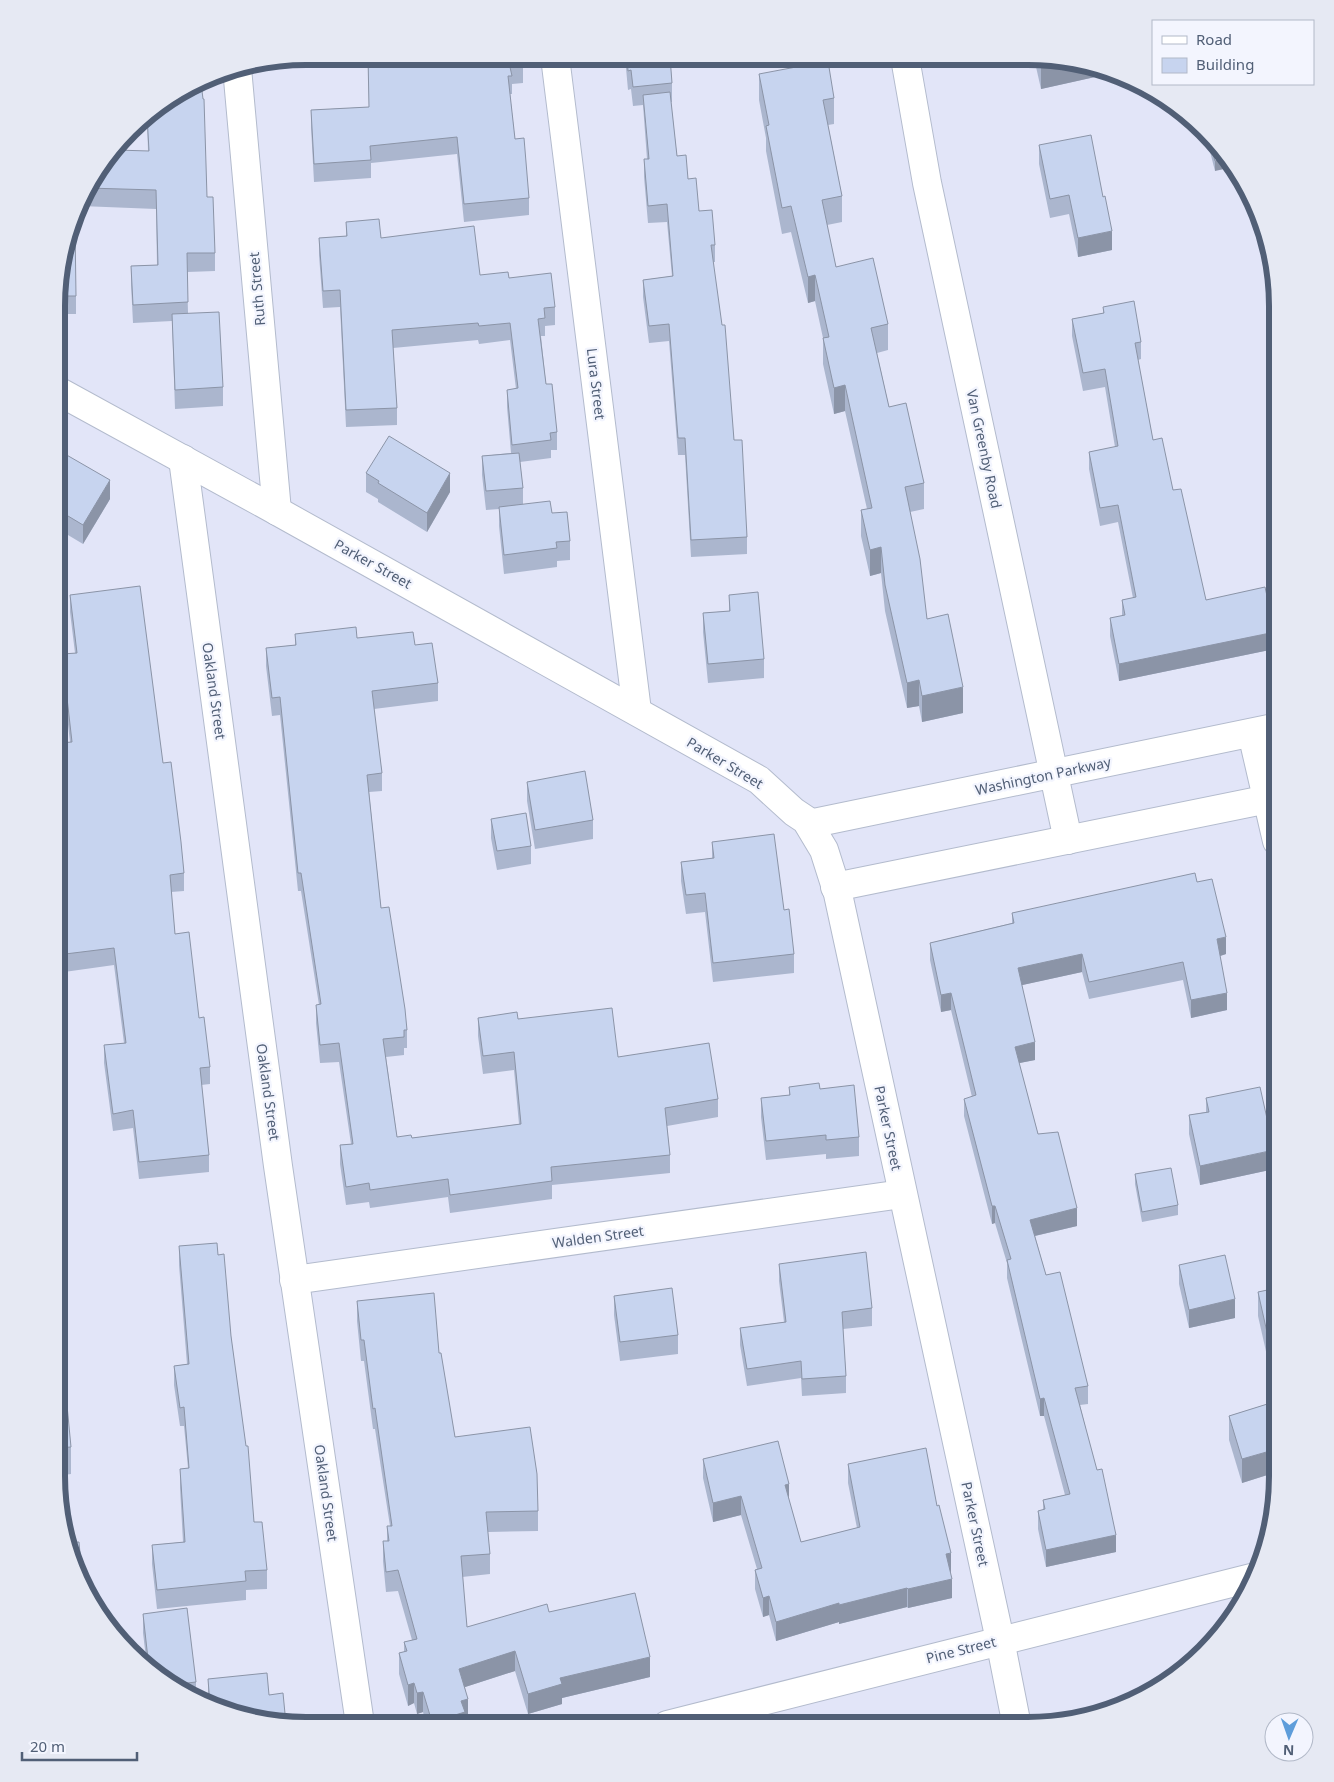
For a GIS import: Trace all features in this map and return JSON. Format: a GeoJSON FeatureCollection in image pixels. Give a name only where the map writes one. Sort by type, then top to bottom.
{"type":"FeatureCollection","features":[{"type":"Feature","properties":{"kind":"street","name":"Lura Street"},"geometry":{"type":"LineString","coordinates":[[556,65],[637,711]]}},
{"type":"Feature","properties":{"kind":"street","name":"Van Greenby Road"},"geometry":{"type":"LineString","coordinates":[[906,65],[927,183],[1068,840]]}},
{"type":"Feature","properties":{"kind":"street","name":"Ruth Street"},"geometry":{"type":"LineString","coordinates":[[238,75],[277,511]]}},
{"type":"Feature","properties":{"kind":"street","name":"Parker Street"},"geometry":{"type":"LineString","coordinates":[[65,395],[759,780],[809,824],[824,850],[835,887],[1015,1717]]}},
{"type":"Feature","properties":{"kind":"street","name":"Oakland Street"},"geometry":{"type":"LineString","coordinates":[[183,459],[275,1147],[359,1717]]}},
{"type":"Feature","properties":{"kind":"street","name":"Washington Parkway"},"geometry":{"type":"LineString","coordinates":[[809,824],[1265,730]]}},
{"type":"Feature","properties":{"kind":"street"},"geometry":{"type":"LineString","coordinates":[[1265,730],[1269,764]]}},
{"type":"Feature","properties":{"kind":"street"},"geometry":{"type":"LineString","coordinates":[[835,887],[1269,799]]}},
{"type":"Feature","properties":{"kind":"street","name":"Walden Street"},"geometry":{"type":"LineString","coordinates":[[294,1280],[902,1194]]}},
{"type":"Feature","properties":{"kind":"street","name":"Pine Street"},"geometry":{"type":"LineString","coordinates":[[698,1717],[1246,1579]]}},
{"type":"Feature","properties":{"kind":"shaded area"},"geometry":{"type":"Polygon","coordinates":[[[306,65],[1028,65],[1060,67],[1106,78],[1149,97],[1187,125],[1209,147],[1237,185],[1251,214],[1261,243],[1267,274],[1269,306],[1269,1476],[1267,1508],[1261,1539],[1251,1568],[1237,1597],[1209,1635],[1187,1657],[1149,1685],[1120,1699],[1091,1709],[1060,1715],[1028,1717],[306,1717],[274,1715],[228,1704],[185,1685],[147,1657],[125,1635],[97,1597],[83,1568],[73,1539],[67,1508],[65,1476],[65,306],[67,274],[78,228],[97,185],[125,147],[147,125],[185,97],[214,83],[243,73],[274,67],[306,65]]]}},
{"type":"Feature","properties":{"kind":"building"},"geometry":{"type":"Polygon","coordinates":[[[368,65],[523,65],[510,67],[512,76],[508,76],[515,139],[524,138],[529,198],[464,204],[457,137],[370,146],[371,160],[314,164],[311,110],[369,107],[368,65]]]}},
{"type":"Feature","properties":{"kind":"building"},"geometry":{"type":"Polygon","coordinates":[[[628,65],[671,65],[672,83],[633,87],[631,70],[628,71],[628,65]]]}},
{"type":"Feature","properties":{"kind":"building"},"geometry":{"type":"Polygon","coordinates":[[[807,65],[829,65],[834,98],[823,100],[842,196],[822,200],[836,267],[873,258],[888,324],[871,328],[889,407],[906,403],[924,483],[905,487],[920,559],[927,619],[948,614],[963,687],[922,696],[919,680],[907,683],[885,585],[881,547],[870,550],[861,510],[872,508],[845,385],[834,388],[823,338],[829,337],[815,275],[808,277],[791,206],[782,208],[766,126],[769,125],[759,74],[807,65]]]}},
{"type":"Feature","properties":{"kind":"building"},"geometry":{"type":"Polygon","coordinates":[[[197,91],[202,91],[204,99],[207,197],[213,197],[215,253],[187,253],[188,302],[133,305],[131,266],[158,265],[156,190],[95,188],[122,150],[149,151],[148,125],[185,97],[197,91]]]}},
{"type":"Feature","properties":{"kind":"building"},"geometry":{"type":"Polygon","coordinates":[[[670,92],[677,156],[686,155],[688,179],[696,178],[699,211],[712,210],[715,245],[711,245],[722,325],[725,325],[734,440],[742,440],[747,537],[691,540],[685,438],[678,438],[669,324],[649,326],[643,280],[673,276],[667,204],[648,206],[644,159],[649,159],[643,95],[670,92]]]}},
{"type":"Feature","properties":{"kind":"building"},"geometry":{"type":"Polygon","coordinates":[[[1091,135],[1103,197],[1105,196],[1112,231],[1078,238],[1069,195],[1050,199],[1039,145],[1091,135]]]}},
{"type":"Feature","properties":{"kind":"building"},"geometry":{"type":"Polygon","coordinates":[[[1212,151],[1220,160],[1215,161],[1212,151]]]}},
{"type":"Feature","properties":{"kind":"building"},"geometry":{"type":"Polygon","coordinates":[[[379,219],[381,238],[474,226],[480,275],[508,272],[509,278],[551,273],[555,307],[544,308],[545,318],[538,319],[546,384],[552,384],[557,432],[550,433],[551,440],[512,445],[507,390],[518,388],[510,323],[479,326],[478,323],[392,330],[397,408],[346,410],[340,290],[323,291],[319,238],[347,236],[346,222],[379,219]]]}},
{"type":"Feature","properties":{"kind":"building"},"geometry":{"type":"Polygon","coordinates":[[[75,236],[76,296],[66,296],[67,274],[75,236]]]}},
{"type":"Feature","properties":{"kind":"building"},"geometry":{"type":"Polygon","coordinates":[[[1134,301],[1141,342],[1135,343],[1153,440],[1162,438],[1173,490],[1181,489],[1206,600],[1265,587],[1269,605],[1269,633],[1119,664],[1110,618],[1125,615],[1122,600],[1136,597],[1118,505],[1100,508],[1089,452],[1118,446],[1105,369],[1083,373],[1072,319],[1104,313],[1103,307],[1134,301]]]}},
{"type":"Feature","properties":{"kind":"building"},"geometry":{"type":"Polygon","coordinates":[[[219,312],[223,387],[175,390],[172,314],[219,312]]]}},
{"type":"Feature","properties":{"kind":"building"},"geometry":{"type":"Polygon","coordinates":[[[389,436],[450,473],[427,513],[378,483],[379,481],[366,473],[389,436]]]}},
{"type":"Feature","properties":{"kind":"building"},"geometry":{"type":"Polygon","coordinates":[[[519,453],[523,488],[486,491],[482,456],[519,453]]]}},
{"type":"Feature","properties":{"kind":"building"},"geometry":{"type":"Polygon","coordinates":[[[65,454],[110,480],[83,525],[65,514],[65,454]]]}},
{"type":"Feature","properties":{"kind":"building"},"geometry":{"type":"Polygon","coordinates":[[[550,501],[552,513],[567,512],[570,541],[556,542],[557,548],[504,555],[499,507],[550,501]]]}},
{"type":"Feature","properties":{"kind":"building"},"geometry":{"type":"Polygon","coordinates":[[[140,586],[163,763],[171,762],[181,842],[184,873],[170,875],[175,934],[189,932],[199,1018],[204,1017],[210,1067],[200,1068],[209,1155],[139,1162],[133,1110],[113,1114],[104,1045],[126,1043],[114,948],[65,954],[65,742],[72,742],[65,680],[65,654],[77,653],[70,595],[140,586]]]}},
{"type":"Feature","properties":{"kind":"building"},"geometry":{"type":"Polygon","coordinates":[[[758,592],[764,659],[708,664],[703,613],[730,611],[729,595],[758,592]]]}},
{"type":"Feature","properties":{"kind":"building"},"geometry":{"type":"Polygon","coordinates":[[[356,627],[357,638],[413,632],[415,645],[432,643],[438,683],[372,691],[382,773],[367,775],[381,908],[389,907],[407,1030],[404,1030],[404,1037],[383,1039],[397,1137],[411,1135],[412,1138],[521,1124],[514,1052],[483,1056],[478,1018],[517,1012],[518,1019],[612,1008],[618,1057],[709,1043],[718,1099],[665,1108],[670,1155],[551,1167],[552,1181],[450,1195],[448,1179],[370,1190],[369,1183],[346,1187],[340,1145],[353,1144],[339,1043],[320,1045],[316,1005],[321,1004],[301,873],[298,873],[280,697],[272,698],[266,648],[296,645],[295,634],[356,627]]]}},
{"type":"Feature","properties":{"kind":"building"},"geometry":{"type":"Polygon","coordinates":[[[585,771],[593,820],[535,830],[527,782],[585,771]]]}},
{"type":"Feature","properties":{"kind":"building"},"geometry":{"type":"Polygon","coordinates":[[[526,813],[531,846],[497,851],[491,819],[526,813]]]}},
{"type":"Feature","properties":{"kind":"building"},"geometry":{"type":"Polygon","coordinates":[[[774,834],[784,910],[789,909],[794,954],[713,963],[705,893],[686,895],[681,862],[714,858],[712,842],[774,834]]]}},
{"type":"Feature","properties":{"kind":"building"},"geometry":{"type":"Polygon","coordinates":[[[1195,873],[1197,882],[1212,879],[1226,937],[1217,939],[1227,993],[1191,1000],[1183,962],[1089,982],[1082,954],[1018,968],[1035,1042],[1015,1047],[1038,1134],[1058,1132],[1077,1208],[1030,1220],[1046,1275],[1060,1272],[1088,1386],[1075,1388],[1097,1470],[1102,1469],[1116,1535],[1046,1550],[1038,1511],[1045,1509],[1043,1500],[1070,1494],[1044,1398],[1040,1399],[1007,1260],[1011,1259],[995,1206],[992,1206],[964,1099],[976,1095],[951,993],[941,995],[930,943],[1014,923],[1012,913],[1195,873]]]}},
{"type":"Feature","properties":{"kind":"building"},"geometry":{"type":"Polygon","coordinates":[[[819,1083],[820,1089],[854,1085],[859,1137],[826,1140],[826,1135],[766,1141],[761,1098],[790,1095],[789,1087],[819,1083]]]}},
{"type":"Feature","properties":{"kind":"building"},"geometry":{"type":"Polygon","coordinates":[[[1260,1087],[1269,1128],[1269,1151],[1200,1166],[1189,1115],[1209,1112],[1206,1098],[1260,1087]]]}},
{"type":"Feature","properties":{"kind":"building"},"geometry":{"type":"Polygon","coordinates":[[[1171,1168],[1178,1205],[1142,1212],[1135,1174],[1171,1168]]]}},
{"type":"Feature","properties":{"kind":"building"},"geometry":{"type":"Polygon","coordinates":[[[217,1243],[218,1255],[224,1254],[231,1336],[246,1446],[248,1446],[254,1522],[262,1522],[267,1570],[245,1571],[246,1581],[157,1590],[152,1545],[185,1542],[180,1469],[189,1468],[184,1407],[180,1408],[174,1366],[189,1364],[179,1246],[217,1243]]]}},
{"type":"Feature","properties":{"kind":"building"},"geometry":{"type":"Polygon","coordinates":[[[866,1252],[872,1308],[842,1312],[846,1376],[802,1379],[801,1361],[747,1369],[740,1328],[786,1322],[779,1264],[866,1252]]]}},
{"type":"Feature","properties":{"kind":"building"},"geometry":{"type":"Polygon","coordinates":[[[1225,1255],[1235,1299],[1189,1310],[1179,1265],[1225,1255]]]}},
{"type":"Feature","properties":{"kind":"building"},"geometry":{"type":"Polygon","coordinates":[[[672,1288],[678,1335],[620,1342],[614,1296],[672,1288]]]}},
{"type":"Feature","properties":{"kind":"building"},"geometry":{"type":"Polygon","coordinates":[[[1269,1290],[1269,1341],[1258,1292],[1269,1290]]]}},
{"type":"Feature","properties":{"kind":"building"},"geometry":{"type":"Polygon","coordinates":[[[434,1293],[439,1353],[441,1353],[455,1437],[530,1427],[537,1474],[538,1511],[486,1512],[490,1554],[461,1556],[467,1627],[547,1604],[549,1612],[635,1593],[650,1657],[560,1678],[562,1684],[528,1694],[515,1651],[459,1669],[468,1699],[461,1701],[465,1712],[448,1717],[430,1717],[423,1692],[417,1693],[414,1683],[408,1685],[399,1653],[407,1651],[404,1642],[417,1639],[398,1570],[386,1572],[383,1541],[389,1541],[387,1526],[392,1526],[364,1340],[361,1340],[357,1301],[434,1293]]]}},
{"type":"Feature","properties":{"kind":"building"},"geometry":{"type":"Polygon","coordinates":[[[66,1395],[71,1447],[65,1447],[66,1395]]]}},
{"type":"Feature","properties":{"kind":"building"},"geometry":{"type":"Polygon","coordinates":[[[1269,1404],[1269,1451],[1242,1459],[1229,1416],[1269,1404]]]}},
{"type":"Feature","properties":{"kind":"building"},"geometry":{"type":"Polygon","coordinates":[[[778,1441],[789,1484],[785,1485],[801,1542],[860,1527],[848,1464],[926,1448],[937,1506],[939,1505],[951,1553],[946,1554],[952,1579],[839,1605],[839,1603],[776,1622],[769,1596],[763,1598],[755,1570],[762,1568],[741,1496],[713,1503],[703,1459],[778,1441]]]}},
{"type":"Feature","properties":{"kind":"building"},"geometry":{"type":"Polygon","coordinates":[[[74,1542],[79,1542],[81,1562],[78,1554],[74,1542]]]}},
{"type":"Feature","properties":{"kind":"building"},"geometry":{"type":"Polygon","coordinates":[[[187,1608],[196,1682],[183,1684],[148,1658],[143,1614],[187,1608]]]}},
{"type":"Feature","properties":{"kind":"building"},"geometry":{"type":"Polygon","coordinates":[[[267,1673],[269,1695],[283,1693],[285,1716],[243,1709],[209,1697],[208,1679],[267,1673]]]}}]}
